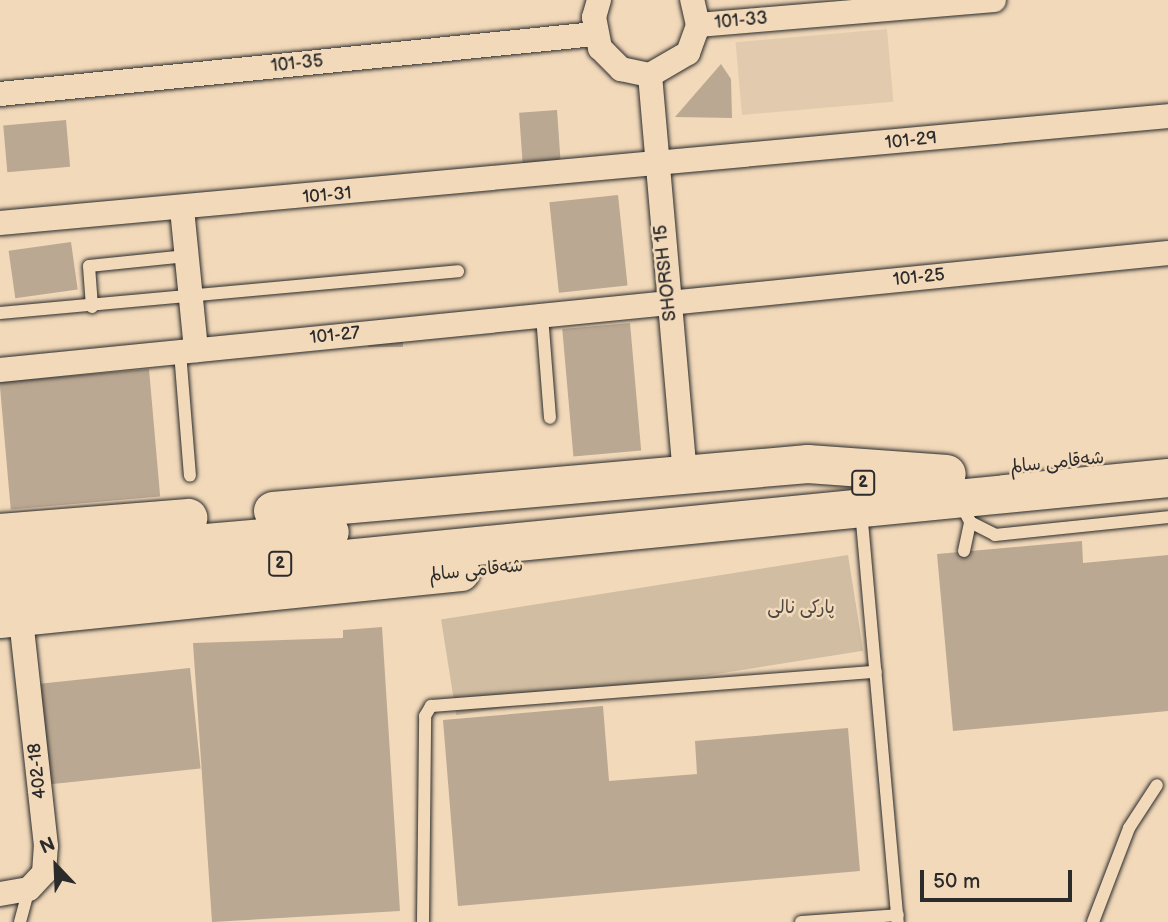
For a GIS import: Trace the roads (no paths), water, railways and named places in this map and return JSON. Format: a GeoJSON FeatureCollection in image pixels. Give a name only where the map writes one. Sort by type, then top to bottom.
{"type":"FeatureCollection","features":[{"type":"Feature","properties":{"kind":"main road","name":"شەقامی سالم"},"geometry":{"type":"LineString","coordinates":[[7,610],[615,556],[862,522],[956,497],[1168,453]]}},
{"type":"Feature","properties":{"kind":"main road","name":"شەقامی سالم"},"geometry":{"type":"LineString","coordinates":[[0,533],[685,472],[808,464],[956,497]]}},
{"type":"Feature","properties":{"kind":"main road","name":"شەقامی سالم"},"geometry":{"type":"LineString","coordinates":[[0,561],[956,497],[1168,478]]}},
{"type":"Feature","properties":{"kind":"main road","name":"شەقامی سالم"},"geometry":{"type":"LineString","coordinates":[[7,610],[956,497]]}},
{"type":"Feature","properties":{"kind":"street"},"geometry":{"type":"LineString","coordinates":[[599,0],[595,34],[621,69],[650,75],[688,53],[698,24],[692,0]]}},
{"type":"Feature","properties":{"kind":"street","name":"101-33"},"geometry":{"type":"LineString","coordinates":[[698,24],[994,0]]}},
{"type":"Feature","properties":{"kind":"street","name":"101-35"},"geometry":{"type":"LineString","coordinates":[[0,94],[595,34]]}},
{"type":"Feature","properties":{"kind":"street","name":"SHORSH 15"},"geometry":{"type":"LineString","coordinates":[[650,75],[654,166],[685,472]]}},
{"type":"Feature","properties":{"kind":"street","name":"101-29"},"geometry":{"type":"LineString","coordinates":[[654,166],[1168,116]]}},
{"type":"Feature","properties":{"kind":"street","name":"101-31"},"geometry":{"type":"LineString","coordinates":[[0,223],[654,166]]}},
{"type":"Feature","properties":{"kind":"street"},"geometry":{"type":"LineString","coordinates":[[182,209],[191,298],[188,351]]}},
{"type":"Feature","properties":{"kind":"street","name":"101-25"},"geometry":{"type":"LineString","coordinates":[[669,303],[1168,253]]}},
{"type":"Feature","properties":{"kind":"street","name":"101-27"},"geometry":{"type":"LineString","coordinates":[[0,370],[669,303]]}},
{"type":"Feature","properties":{"kind":"street","name":"402-18"},"geometry":{"type":"LineString","coordinates":[[7,610],[46,846],[44,873],[29,890]]}},
{"type":"Feature","properties":{"kind":"street"},"geometry":{"type":"LineString","coordinates":[[0,894],[29,890]]}},
{"type":"Feature","properties":{"kind":"lane"},"geometry":{"type":"LineString","coordinates":[[92,307],[89,265],[186,256]]}},
{"type":"Feature","properties":{"kind":"lane"},"geometry":{"type":"LineString","coordinates":[[0,313],[191,298],[458,271]]}},
{"type":"Feature","properties":{"kind":"lane"},"geometry":{"type":"LineString","coordinates":[[542,316],[550,418]]}},
{"type":"Feature","properties":{"kind":"lane"},"geometry":{"type":"LineString","coordinates":[[188,351],[190,476]]}},
{"type":"Feature","properties":{"kind":"lane"},"geometry":{"type":"LineString","coordinates":[[956,497],[1004,535],[1168,517]]}},
{"type":"Feature","properties":{"kind":"lane"},"geometry":{"type":"LineString","coordinates":[[956,497],[964,551]]}},
{"type":"Feature","properties":{"kind":"lane"},"geometry":{"type":"LineString","coordinates":[[801,922],[898,918],[862,522]]}},
{"type":"Feature","properties":{"kind":"lane"},"geometry":{"type":"LineString","coordinates":[[423,922],[425,716],[431,706],[876,672]]}},
{"type":"Feature","properties":{"kind":"lane"},"geometry":{"type":"LineString","coordinates":[[1093,922],[1129,828],[1157,785]]}},
{"type":"Feature","properties":{"kind":"lane"},"geometry":{"type":"LineString","coordinates":[[20,922],[29,890]]}},
{"type":"Feature","properties":{"kind":"park label","name":"پارکی نالی"},"geometry":{"type":"Point","coordinates":[801,608]}}]}
